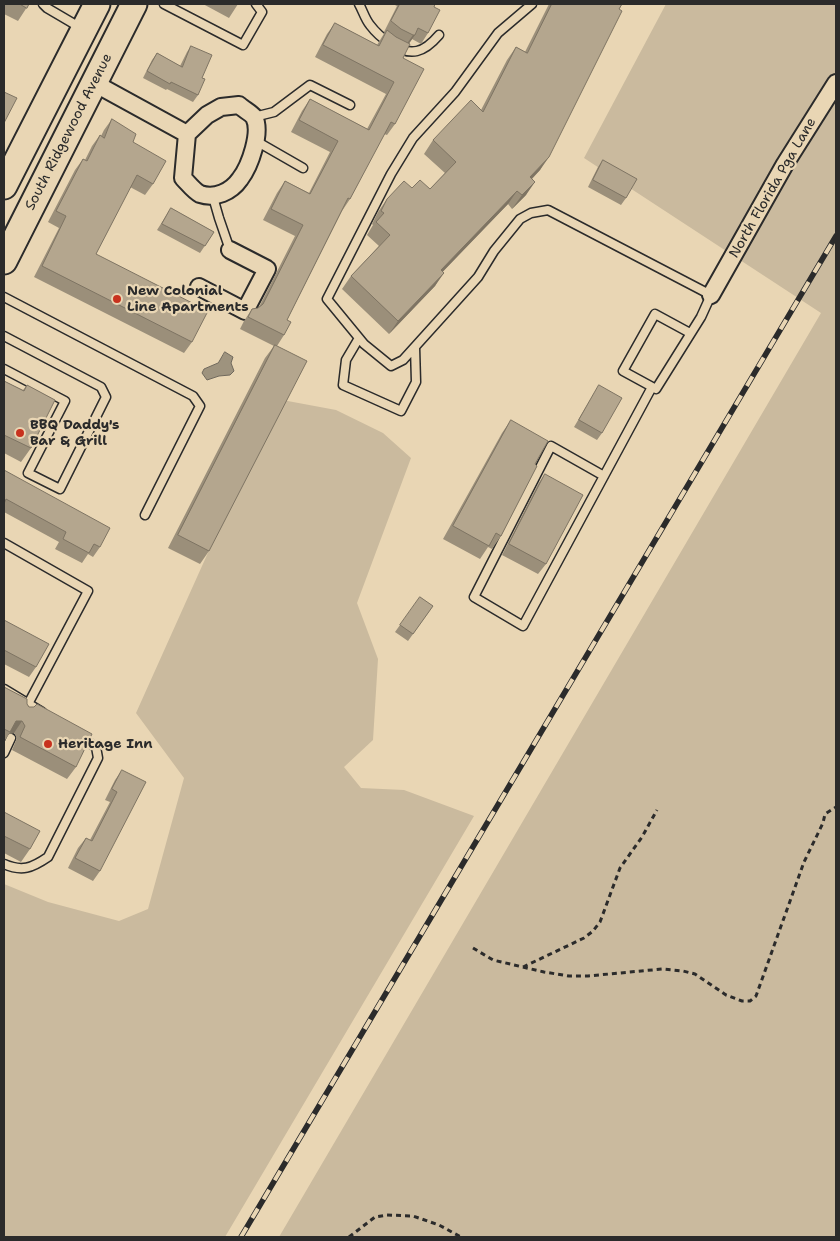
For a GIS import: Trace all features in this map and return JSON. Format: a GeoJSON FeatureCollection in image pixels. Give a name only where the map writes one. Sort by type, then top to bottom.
{"type":"FeatureCollection","features":[{"type":"Feature","properties":{"kind":"main road"},"geometry":{"type":"LineString","coordinates":[[4,186],[97,4]]}},
{"type":"Feature","properties":{"kind":"main road","name":"South Ridgewood Avenue"},"geometry":{"type":"LineString","coordinates":[[4,261],[134,4]]}},
{"type":"Feature","properties":{"kind":"street"},"geometry":{"type":"LineString","coordinates":[[94,83],[187,134]]}},
{"type":"Feature","properties":{"kind":"street","name":"North Florida Pga Lane"},"geometry":{"type":"LineString","coordinates":[[711,295],[785,164],[836,83]]}},
{"type":"Feature","properties":{"kind":"street"},"geometry":{"type":"LineString","coordinates":[[239,105],[254,117],[258,135],[240,179],[227,191],[213,196],[198,193],[183,178],[187,134],[207,115],[221,107],[239,105]]}},
{"type":"Feature","properties":{"kind":"street"},"geometry":{"type":"LineString","coordinates":[[199,286],[245,311],[267,269],[230,250]]}},
{"type":"Feature","properties":{"kind":"lane"},"geometry":{"type":"LineString","coordinates":[[38,4],[45,6],[84,29]]}},
{"type":"Feature","properties":{"kind":"lane"},"geometry":{"type":"LineString","coordinates":[[164,4],[243,45],[262,12],[256,4]]}},
{"type":"Feature","properties":{"kind":"lane"},"geometry":{"type":"LineString","coordinates":[[359,4],[370,24],[384,39],[403,50],[416,52],[428,46],[439,35]]}},
{"type":"Feature","properties":{"kind":"lane"},"geometry":{"type":"LineString","coordinates":[[532,4],[498,33],[455,92],[413,138],[391,174],[327,299],[359,338],[391,366],[403,360],[478,278],[494,251],[520,219],[531,213],[548,210],[711,295],[701,317],[656,389],[623,371],[656,314],[690,333]]}},
{"type":"Feature","properties":{"kind":"lane"},"geometry":{"type":"LineString","coordinates":[[254,117],[274,112],[310,85],[350,105]]}},
{"type":"Feature","properties":{"kind":"lane"},"geometry":{"type":"LineString","coordinates":[[256,141],[303,168]]}},
{"type":"Feature","properties":{"kind":"lane"},"geometry":{"type":"LineString","coordinates":[[213,196],[218,218],[230,250]]}},
{"type":"Feature","properties":{"kind":"lane"},"geometry":{"type":"LineString","coordinates":[[4,297],[193,396],[200,406],[145,515]]}},
{"type":"Feature","properties":{"kind":"lane"},"geometry":{"type":"LineString","coordinates":[[4,336],[100,387],[106,397],[60,489],[28,473],[65,400],[4,369]]}},
{"type":"Feature","properties":{"kind":"lane"},"geometry":{"type":"LineString","coordinates":[[359,338],[346,360],[343,385],[402,411],[416,382],[415,347]]}},
{"type":"Feature","properties":{"kind":"lane"},"geometry":{"type":"LineString","coordinates":[[604,476],[551,446],[474,597],[523,626],[604,476],[652,387]]}},
{"type":"Feature","properties":{"kind":"lane"},"geometry":{"type":"LineString","coordinates":[[4,543],[88,591],[82,606],[23,714]]}},
{"type":"Feature","properties":{"kind":"lane"},"geometry":{"type":"LineString","coordinates":[[4,689],[51,718]]}},
{"type":"Feature","properties":{"kind":"lane"},"geometry":{"type":"LineString","coordinates":[[4,864],[14,868],[33,867],[48,857],[98,758],[96,747],[73,732]]}},
{"type":"Feature","properties":{"kind":"lane"},"geometry":{"type":"LineString","coordinates":[[4,753],[11,738]]}},
{"type":"Feature","properties":{"kind":"path"},"geometry":{"type":"LineString","coordinates":[[473,948],[494,960],[569,976],[662,969],[684,971],[695,974],[726,995],[742,1002],[750,1001],[756,996],[804,862],[826,814],[836,807]]}},
{"type":"Feature","properties":{"kind":"path"},"geometry":{"type":"LineString","coordinates":[[522,967],[584,938],[593,931],[600,922],[620,868],[642,837],[657,810]]}},
{"type":"Feature","properties":{"kind":"path"},"geometry":{"type":"LineString","coordinates":[[349,1237],[375,1217],[387,1214],[413,1216],[439,1225],[461,1237]]}},
{"type":"Feature","properties":{"kind":"shaded area"},"geometry":{"type":"Polygon","coordinates":[[[666,4],[836,4],[836,1237],[279,1237],[821,313],[584,158],[666,4]]]}},
{"type":"Feature","properties":{"kind":"shaded area"},"geometry":{"type":"Polygon","coordinates":[[[225,352],[233,357],[231,363],[234,371],[230,375],[207,380],[202,373],[204,369],[218,363],[225,352]]]}},
{"type":"Feature","properties":{"kind":"shaded area"},"geometry":{"type":"Polygon","coordinates":[[[277,399],[336,410],[383,433],[411,458],[357,603],[378,659],[373,740],[344,767],[361,788],[404,790],[474,816],[225,1237],[4,1237],[4,884],[48,902],[119,921],[148,909],[184,778],[136,713],[277,399]]]}},
{"type":"Feature","properties":{"kind":"building"},"geometry":{"type":"Polygon","coordinates":[[[20,4],[29,4],[27,8],[20,4]]]}},
{"type":"Feature","properties":{"kind":"building"},"geometry":{"type":"Polygon","coordinates":[[[400,4],[435,4],[434,7],[440,10],[428,33],[418,28],[415,35],[413,35],[391,21],[400,4]]]}},
{"type":"Feature","properties":{"kind":"building"},"geometry":{"type":"Polygon","coordinates":[[[552,4],[622,4],[619,9],[622,11],[549,157],[530,177],[535,182],[522,195],[517,191],[441,270],[444,273],[398,321],[351,276],[390,235],[376,222],[384,213],[381,211],[387,199],[404,181],[412,188],[420,180],[430,189],[456,162],[433,140],[471,100],[483,112],[516,47],[527,53],[552,4]]]}},
{"type":"Feature","properties":{"kind":"building"},"geometry":{"type":"Polygon","coordinates":[[[335,23],[379,46],[387,30],[410,44],[403,58],[424,69],[395,124],[391,122],[350,199],[348,198],[287,320],[291,322],[284,335],[248,317],[252,309],[258,308],[263,304],[303,225],[271,209],[285,181],[310,194],[338,141],[299,120],[310,99],[369,130],[394,82],[323,45],[335,23]]]}},
{"type":"Feature","properties":{"kind":"building"},"geometry":{"type":"Polygon","coordinates":[[[191,46],[212,55],[202,78],[205,79],[198,95],[171,82],[170,84],[147,71],[157,53],[182,67],[191,46]]]}},
{"type":"Feature","properties":{"kind":"building"},"geometry":{"type":"Polygon","coordinates":[[[4,92],[17,98],[4,123],[4,92]]]}},
{"type":"Feature","properties":{"kind":"building"},"geometry":{"type":"Polygon","coordinates":[[[112,119],[136,134],[133,142],[166,161],[153,184],[137,175],[96,254],[208,311],[192,342],[42,266],[66,216],[56,211],[83,159],[87,161],[100,135],[104,138],[112,119]]]}},
{"type":"Feature","properties":{"kind":"building"},"geometry":{"type":"Polygon","coordinates":[[[603,160],[637,179],[626,198],[593,180],[603,160]]]}},
{"type":"Feature","properties":{"kind":"building"},"geometry":{"type":"Polygon","coordinates":[[[171,208],[214,232],[205,246],[162,224],[171,208]]]}},
{"type":"Feature","properties":{"kind":"building"},"geometry":{"type":"Polygon","coordinates":[[[275,345],[307,361],[209,551],[178,535],[275,345]]]}},
{"type":"Feature","properties":{"kind":"building","name":"BBQ Daddy's Bar & Grill"},"geometry":{"type":"Polygon","coordinates":[[[4,381],[24,391],[27,385],[55,400],[31,448],[4,435],[4,381]]]}},
{"type":"Feature","properties":{"kind":"building"},"geometry":{"type":"Polygon","coordinates":[[[599,385],[622,398],[602,433],[579,420],[599,385]]]}},
{"type":"Feature","properties":{"kind":"building"},"geometry":{"type":"Polygon","coordinates":[[[511,420],[548,441],[501,536],[496,533],[489,546],[453,526],[511,420]]]}},
{"type":"Feature","properties":{"kind":"building"},"geometry":{"type":"Polygon","coordinates":[[[4,470],[110,528],[100,547],[94,544],[89,553],[63,539],[66,532],[6,499],[4,504],[4,470]]]}},
{"type":"Feature","properties":{"kind":"building"},"geometry":{"type":"Polygon","coordinates":[[[545,474],[583,495],[546,564],[509,544],[545,474]]]}},
{"type":"Feature","properties":{"kind":"building"},"geometry":{"type":"Polygon","coordinates":[[[420,597],[433,606],[413,634],[400,625],[420,597]]]}},
{"type":"Feature","properties":{"kind":"building"},"geometry":{"type":"Polygon","coordinates":[[[4,620],[49,644],[36,667],[4,650],[4,620]]]}},
{"type":"Feature","properties":{"kind":"building"},"geometry":{"type":"Polygon","coordinates":[[[4,687],[27,699],[29,707],[34,707],[37,704],[92,734],[76,767],[20,737],[25,726],[22,721],[16,721],[10,732],[4,729],[4,687]]]}},
{"type":"Feature","properties":{"kind":"building"},"geometry":{"type":"Polygon","coordinates":[[[122,770],[146,782],[100,871],[75,858],[86,838],[92,841],[117,792],[112,789],[122,770]]]}},
{"type":"Feature","properties":{"kind":"building"},"geometry":{"type":"Polygon","coordinates":[[[4,812],[40,831],[30,849],[4,836],[4,812]]]}},
{"type":"Feature","properties":{"kind":"railway"},"geometry":{"type":"LineString","coordinates":[[241,1237],[836,236]]}},
{"type":"Feature","properties":{"kind":"place","name":"New Colonial Line Apartments"},"geometry":{"type":"Point","coordinates":[117,299]}},
{"type":"Feature","properties":{"kind":"place","name":"BBQ Daddy's Bar & Grill"},"geometry":{"type":"Point","coordinates":[20,433]}},
{"type":"Feature","properties":{"kind":"place","name":"Heritage Inn"},"geometry":{"type":"Point","coordinates":[48,744]}}]}
